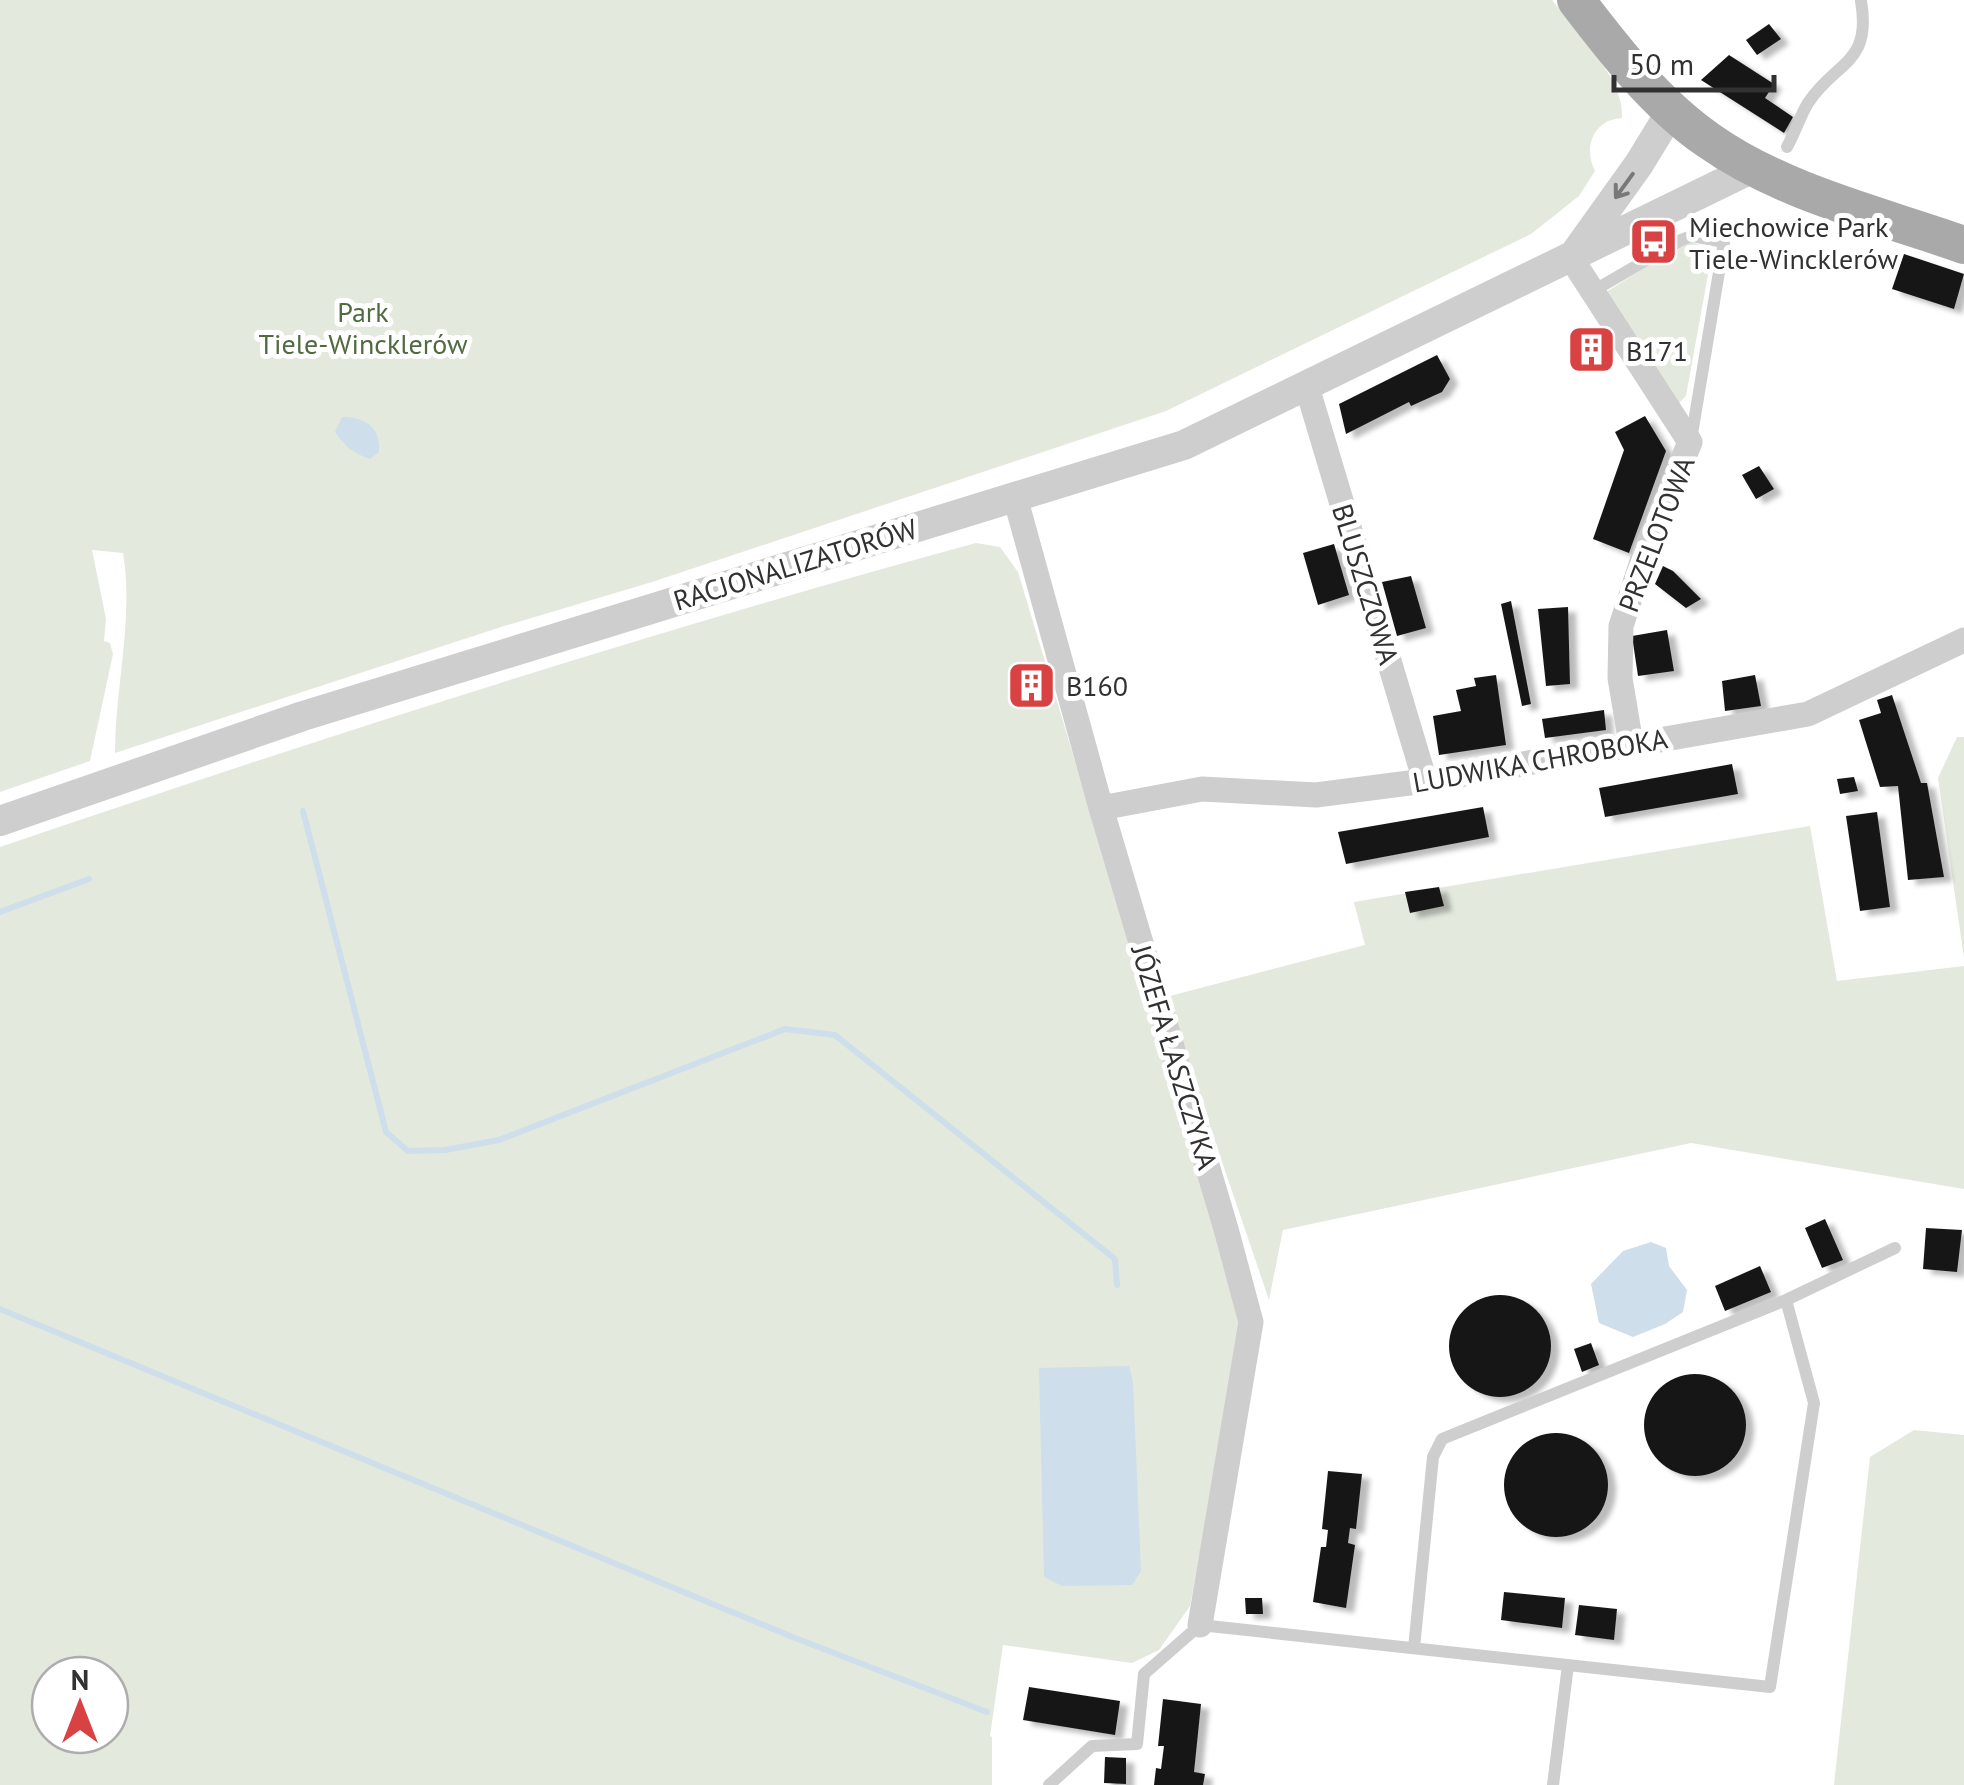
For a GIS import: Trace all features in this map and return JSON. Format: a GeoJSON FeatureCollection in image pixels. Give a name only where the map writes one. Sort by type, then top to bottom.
{"type":"FeatureCollection","features":[{"type":"Feature","properties":{"kind":"main road"},"geometry":{"type":"LineString","coordinates":[[1576,0],[1621,56],[1706,140],[1753,168],[1964,246]]}},
{"type":"Feature","properties":{"kind":"street","name":"RACJONALIZATORÓW"},"geometry":{"type":"LineString","coordinates":[[1571,258],[1640,164],[1672,110]]}},
{"type":"Feature","properties":{"kind":"street","name":"RACJONALIZATORÓW"},"geometry":{"type":"LineString","coordinates":[[0,821],[303,716],[1184,444],[1753,168]]}},
{"type":"Feature","properties":{"kind":"street"},"geometry":{"type":"LineString","coordinates":[[1571,258],[1690,442]]}},
{"type":"Feature","properties":{"kind":"street","name":"BLUSZCZOWA"},"geometry":{"type":"LineString","coordinates":[[1307,387],[1425,781]]}},
{"type":"Feature","properties":{"kind":"street","name":"PRZELOTOWA"},"geometry":{"type":"LineString","coordinates":[[1630,744],[1620,678],[1621,626],[1645,552],[1690,442]]}},
{"type":"Feature","properties":{"kind":"street","name":"JÓZEFA ŁASZCZYKA"},"geometry":{"type":"LineString","coordinates":[[1015,497],[1251,1322],[1200,1626]]}},
{"type":"Feature","properties":{"kind":"street","name":"LUDWIKA CHROBOKA"},"geometry":{"type":"LineString","coordinates":[[1101,808],[1202,789],[1316,795],[1425,781],[1808,714],[1964,640]]}},
{"type":"Feature","properties":{"kind":"lane"},"geometry":{"type":"LineString","coordinates":[[1787,147],[1808,102],[1858,52],[1861,1]]}},
{"type":"Feature","properties":{"kind":"lane"},"geometry":{"type":"LineString","coordinates":[[1592,291],[1681,240],[1704,237],[1724,242],[1690,442]]}},
{"type":"Feature","properties":{"kind":"lane"},"geometry":{"type":"LineString","coordinates":[[1414,1648],[1433,1457],[1442,1439],[1786,1300],[1895,1248]]}},
{"type":"Feature","properties":{"kind":"lane"},"geometry":{"type":"LineString","coordinates":[[1049,1785],[1092,1746],[1136,1744],[1144,1674],[1200,1626],[1770,1686],[1814,1403],[1786,1300]]}},
{"type":"Feature","properties":{"kind":"lane"},"geometry":{"type":"LineString","coordinates":[[1553,1785],[1568,1665]]}},
{"type":"Feature","properties":{"kind":"green space","name":"Park Tiele-Wincklerów"},"geometry":{"type":"Polygon","coordinates":[[[0,0],[1552,0],[1607,71],[1616,87],[1622,118],[1604,124],[1593,136],[1590,153],[1595,171],[1579,196],[1531,234],[1166,411],[652,582],[115,753],[126,578],[123,553],[92,550],[106,619],[104,641],[110,643],[113,654],[90,761],[0,792],[0,0]]]}},
{"type":"Feature","properties":{"kind":"green space"},"geometry":{"type":"Polygon","coordinates":[[[1691,242],[1706,247],[1711,258],[1686,396],[1679,403],[1606,292],[1691,242]]]}},
{"type":"Feature","properties":{"kind":"green space"},"geometry":{"type":"Polygon","coordinates":[[[976,543],[1000,547],[1018,572],[1239,1305],[1242,1326],[1190,1606],[1159,1650],[1132,1663],[1003,1645],[990,1736],[992,1785],[0,1785],[0,847],[242,766],[730,613],[976,543]]]}},
{"type":"Feature","properties":{"kind":"green space"},"geometry":{"type":"Polygon","coordinates":[[[1957,737],[1964,737],[1964,958],[1938,778],[1957,737]]]}},
{"type":"Feature","properties":{"kind":"green space"},"geometry":{"type":"Polygon","coordinates":[[[1810,826],[1837,981],[1964,966],[1964,1189],[1691,1143],[1283,1230],[1269,1300],[1166,997],[1365,945],[1354,902],[1810,826]]]}},
{"type":"Feature","properties":{"kind":"green space"},"geometry":{"type":"Polygon","coordinates":[[[1914,1430],[1964,1435],[1964,1785],[1834,1785],[1870,1457],[1914,1430]]]}},
{"type":"Feature","properties":{"kind":"water"},"geometry":{"type":"Polygon","coordinates":[[[342,417],[370,426],[377,436],[379,452],[370,459],[346,445],[335,432],[342,417]]]}},
{"type":"Feature","properties":{"kind":"water"},"geometry":{"type":"Polygon","coordinates":[[[1651,1242],[1666,1248],[1669,1266],[1687,1290],[1683,1312],[1633,1337],[1599,1323],[1591,1284],[1623,1251],[1651,1242]]]}},
{"type":"Feature","properties":{"kind":"water"},"geometry":{"type":"Polygon","coordinates":[[[1129,1366],[1133,1382],[1141,1571],[1132,1585],[1062,1586],[1044,1577],[1039,1368],[1129,1366]]]}},
{"type":"Feature","properties":{"kind":"building"},"geometry":{"type":"Polygon","coordinates":[[[1769,24],[1781,39],[1757,55],[1746,40],[1769,24]]]}},
{"type":"Feature","properties":{"kind":"building"},"geometry":{"type":"Polygon","coordinates":[[[1729,55],[1774,84],[1765,98],[1793,117],[1784,133],[1701,80],[1729,55]]]}},
{"type":"Feature","properties":{"kind":"building"},"geometry":{"type":"Polygon","coordinates":[[[1904,254],[1964,274],[1954,309],[1892,289],[1904,254]]]}},
{"type":"Feature","properties":{"kind":"building","name":"B171"},"geometry":{"type":"Polygon","coordinates":[[[1598,338],[1605,352],[1583,362],[1577,349],[1598,338]]]}},
{"type":"Feature","properties":{"kind":"building"},"geometry":{"type":"Polygon","coordinates":[[[1437,355],[1450,379],[1442,392],[1411,406],[1409,402],[1346,434],[1339,404],[1437,355]]]}},
{"type":"Feature","properties":{"kind":"building"},"geometry":{"type":"Polygon","coordinates":[[[1645,416],[1666,451],[1629,553],[1593,539],[1624,450],[1615,432],[1645,416]]]}},
{"type":"Feature","properties":{"kind":"building"},"geometry":{"type":"Polygon","coordinates":[[[1759,466],[1774,489],[1756,499],[1742,475],[1759,466]]]}},
{"type":"Feature","properties":{"kind":"building"},"geometry":{"type":"Polygon","coordinates":[[[1334,544],[1349,595],[1318,605],[1303,553],[1334,544]]]}},
{"type":"Feature","properties":{"kind":"building"},"geometry":{"type":"Polygon","coordinates":[[[1663,566],[1701,599],[1686,608],[1655,584],[1663,566]]]}},
{"type":"Feature","properties":{"kind":"building"},"geometry":{"type":"Polygon","coordinates":[[[1411,576],[1426,628],[1397,636],[1382,582],[1411,576]]]}},
{"type":"Feature","properties":{"kind":"building"},"geometry":{"type":"Polygon","coordinates":[[[1511,601],[1531,704],[1522,706],[1501,604],[1511,601]]]}},
{"type":"Feature","properties":{"kind":"building"},"geometry":{"type":"Polygon","coordinates":[[[1568,607],[1570,684],[1546,686],[1538,609],[1568,607]]]}},
{"type":"Feature","properties":{"kind":"building"},"geometry":{"type":"Polygon","coordinates":[[[1667,630],[1674,671],[1638,676],[1632,636],[1667,630]]]}},
{"type":"Feature","properties":{"kind":"building"},"geometry":{"type":"Polygon","coordinates":[[[1496,675],[1506,745],[1439,755],[1433,716],[1461,711],[1456,690],[1476,686],[1474,678],[1496,675]]]}},
{"type":"Feature","properties":{"kind":"building"},"geometry":{"type":"Polygon","coordinates":[[[1755,675],[1761,706],[1725,711],[1722,681],[1755,675]]]}},
{"type":"Feature","properties":{"kind":"building","name":"B160"},"geometry":{"type":"Polygon","coordinates":[[[1037,676],[1040,690],[1025,693],[1022,679],[1037,676]]]}},
{"type":"Feature","properties":{"kind":"building"},"geometry":{"type":"Polygon","coordinates":[[[1892,695],[1921,783],[1927,783],[1944,877],[1908,880],[1898,786],[1880,787],[1859,720],[1881,713],[1877,700],[1892,695]]]}},
{"type":"Feature","properties":{"kind":"building"},"geometry":{"type":"Polygon","coordinates":[[[1604,710],[1606,730],[1545,738],[1542,719],[1604,710]]]}},
{"type":"Feature","properties":{"kind":"building"},"geometry":{"type":"Polygon","coordinates":[[[1732,764],[1738,794],[1605,817],[1599,788],[1732,764]]]}},
{"type":"Feature","properties":{"kind":"building"},"geometry":{"type":"Polygon","coordinates":[[[1854,777],[1858,791],[1840,794],[1837,779],[1854,777]]]}},
{"type":"Feature","properties":{"kind":"building"},"geometry":{"type":"Polygon","coordinates":[[[1483,807],[1489,837],[1346,864],[1338,832],[1483,807]]]}},
{"type":"Feature","properties":{"kind":"building"},"geometry":{"type":"Polygon","coordinates":[[[1877,812],[1890,907],[1860,911],[1846,816],[1877,812]]]}},
{"type":"Feature","properties":{"kind":"building"},"geometry":{"type":"Polygon","coordinates":[[[1439,887],[1444,906],[1410,913],[1405,892],[1439,887]]]}},
{"type":"Feature","properties":{"kind":"building"},"geometry":{"type":"Polygon","coordinates":[[[1825,1219],[1843,1260],[1822,1268],[1805,1228],[1825,1219]]]}},
{"type":"Feature","properties":{"kind":"building"},"geometry":{"type":"Polygon","coordinates":[[[1926,1228],[1962,1230],[1957,1272],[1923,1269],[1926,1228]]]}},
{"type":"Feature","properties":{"kind":"building"},"geometry":{"type":"Polygon","coordinates":[[[1760,1266],[1771,1292],[1725,1311],[1715,1286],[1760,1266]]]}},
{"type":"Feature","properties":{"kind":"building"},"geometry":{"type":"Polygon","coordinates":[[[1500,1295],[1529,1303],[1543,1317],[1551,1346],[1543,1375],[1529,1389],[1500,1397],[1471,1389],[1457,1375],[1449,1346],[1457,1317],[1471,1303],[1500,1295]]]}},
{"type":"Feature","properties":{"kind":"building"},"geometry":{"type":"Polygon","coordinates":[[[1591,1343],[1599,1365],[1582,1372],[1574,1349],[1591,1343]]]}},
{"type":"Feature","properties":{"kind":"building"},"geometry":{"type":"Polygon","coordinates":[[[1695,1374],[1715,1378],[1731,1389],[1742,1405],[1746,1425],[1742,1445],[1731,1461],[1715,1472],[1695,1476],[1675,1472],[1659,1461],[1648,1445],[1644,1425],[1648,1405],[1659,1389],[1675,1378],[1695,1374]]]}},
{"type":"Feature","properties":{"kind":"building"},"geometry":{"type":"Polygon","coordinates":[[[1556,1433],[1576,1437],[1593,1448],[1604,1465],[1608,1485],[1604,1505],[1593,1522],[1576,1533],[1556,1537],[1536,1533],[1519,1522],[1508,1505],[1504,1485],[1508,1465],[1519,1448],[1536,1437],[1556,1433]]]}},
{"type":"Feature","properties":{"kind":"building"},"geometry":{"type":"Polygon","coordinates":[[[1328,1471],[1362,1474],[1356,1529],[1350,1528],[1348,1543],[1355,1545],[1346,1608],[1313,1602],[1321,1547],[1326,1547],[1328,1530],[1322,1529],[1328,1471]]]}},
{"type":"Feature","properties":{"kind":"building"},"geometry":{"type":"Polygon","coordinates":[[[1504,1592],[1565,1598],[1562,1628],[1501,1620],[1504,1592]]]}},
{"type":"Feature","properties":{"kind":"building"},"geometry":{"type":"Polygon","coordinates":[[[1245,1598],[1262,1598],[1263,1614],[1246,1614],[1245,1598]]]}},
{"type":"Feature","properties":{"kind":"building"},"geometry":{"type":"Polygon","coordinates":[[[1579,1605],[1617,1609],[1614,1640],[1575,1635],[1579,1605]]]}},
{"type":"Feature","properties":{"kind":"building"},"geometry":{"type":"Polygon","coordinates":[[[1029,1687],[1120,1701],[1115,1735],[1023,1720],[1029,1687]]]}},
{"type":"Feature","properties":{"kind":"building"},"geometry":{"type":"Polygon","coordinates":[[[1163,1699],[1201,1704],[1194,1772],[1205,1774],[1203,1785],[1154,1785],[1164,1746],[1158,1746],[1163,1699]]]}},
{"type":"Feature","properties":{"kind":"building"},"geometry":{"type":"Polygon","coordinates":[[[1105,1757],[1126,1758],[1126,1784],[1104,1783],[1105,1757]]]}},
{"type":"Feature","properties":{"kind":"waterway"},"geometry":{"type":"LineString","coordinates":[[303,811],[386,1132],[408,1151],[445,1150],[499,1140],[785,1029],[835,1035],[1115,1259],[1117,1285]]}},
{"type":"Feature","properties":{"kind":"waterway"},"geometry":{"type":"LineString","coordinates":[[0,912],[89,879]]}},
{"type":"Feature","properties":{"kind":"waterway"},"geometry":{"type":"LineString","coordinates":[[0,1309],[795,1638],[987,1712]]}},
{"type":"Feature","properties":{"kind":"place","name":"Miechowice Park Tiele-Wincklerów"},"geometry":{"type":"Point","coordinates":[1654,242]}},
{"type":"Feature","properties":{"kind":"place","name":"B171"},"geometry":{"type":"Point","coordinates":[1591,350]}},
{"type":"Feature","properties":{"kind":"place","name":"B160"},"geometry":{"type":"Point","coordinates":[1031,685]}}]}
